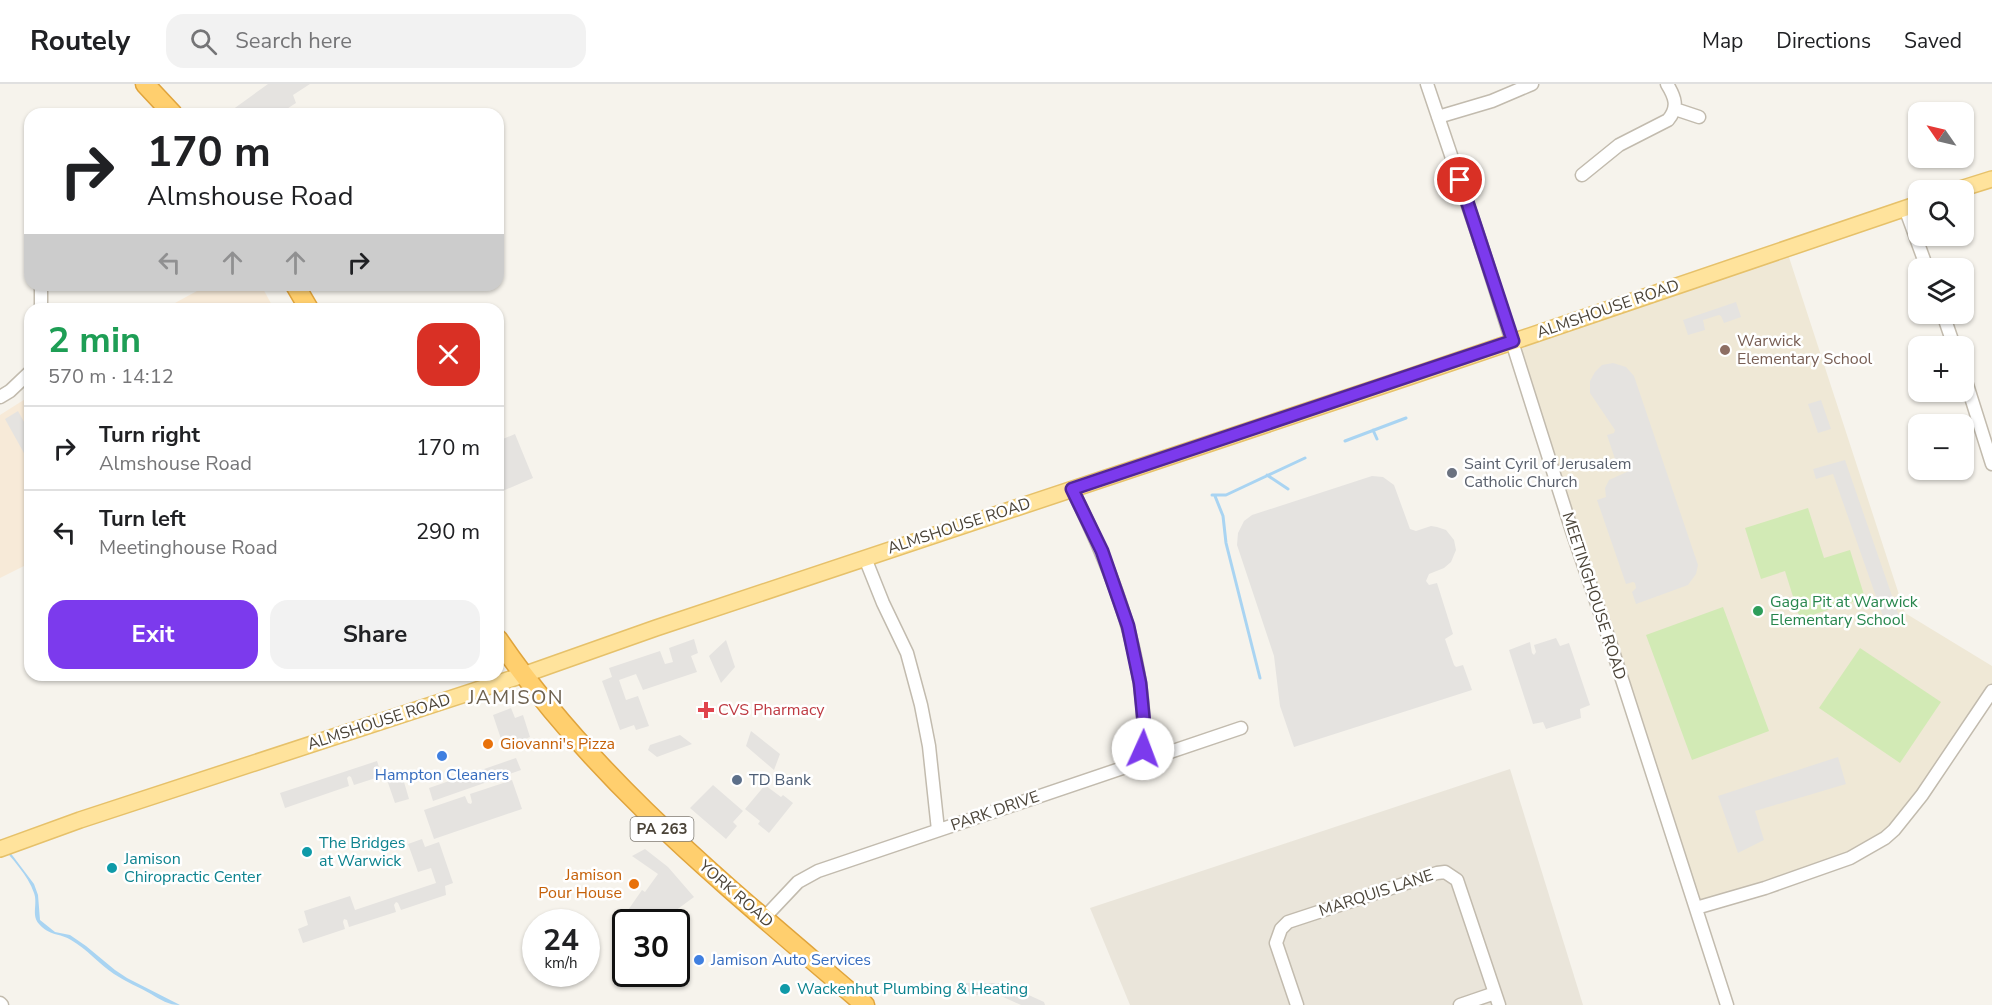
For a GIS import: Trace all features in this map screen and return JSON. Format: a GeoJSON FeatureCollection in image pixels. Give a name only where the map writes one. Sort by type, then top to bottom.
{"type":"FeatureCollection","features":[{"type":"Feature","properties":{"kind":"highway"},"geometry":{"type":"LineString","coordinates":[[145,84],[167,108]]}},
{"type":"Feature","properties":{"kind":"highway","name":"YORK ROAD"},"geometry":{"type":"LineString","coordinates":[[504,648],[523,675],[606,772],[648,815],[865,1005]]}},
{"type":"Feature","properties":{"kind":"main road"},"geometry":{"type":"LineString","coordinates":[[1974,185],[1992,179]]}},
{"type":"Feature","properties":{"kind":"main road","name":"ALMSHOUSE ROAD"},"geometry":{"type":"LineString","coordinates":[[6,847],[1908,207]]}},
{"type":"Feature","properties":{"kind":"street","name":"MEETINGHOUSE ROAD"},"geometry":{"type":"LineString","coordinates":[[1427,84],[1513,341],[1572,531],[1727,1005]]}},
{"type":"Feature","properties":{"kind":"street"},"geometry":{"type":"LineString","coordinates":[[1438,117],[1492,100],[1532,84]]}},
{"type":"Feature","properties":{"kind":"street"},"geometry":{"type":"LineString","coordinates":[[1582,175],[1619,145],[1668,120],[1675,109],[1674,95],[1667,84]]}},
{"type":"Feature","properties":{"kind":"street"},"geometry":{"type":"LineString","coordinates":[[1675,109],[1699,117]]}},
{"type":"Feature","properties":{"kind":"street"},"geometry":{"type":"LineString","coordinates":[[0,397],[24,378]]}},
{"type":"Feature","properties":{"kind":"street"},"geometry":{"type":"LineString","coordinates":[[1972,402],[1992,464]]}},
{"type":"Feature","properties":{"kind":"street"},"geometry":{"type":"LineString","coordinates":[[1072,489],[1102,551],[1128,626],[1140,683],[1144,724],[1143,749],[1137,763]]}},
{"type":"Feature","properties":{"kind":"street"},"geometry":{"type":"LineString","coordinates":[[865,558],[906,653],[919,696],[929,746],[938,830]]}},
{"type":"Feature","properties":{"kind":"street"},"geometry":{"type":"LineString","coordinates":[[1696,908],[1765,888],[1850,858],[1885,838],[1922,795],[1992,691]]}},
{"type":"Feature","properties":{"kind":"street","name":"PARK DRIVE"},"geometry":{"type":"LineString","coordinates":[[764,918],[803,878],[845,861],[1241,728]]}},
{"type":"Feature","properties":{"kind":"street","name":"MARQUIS LANE"},"geometry":{"type":"LineString","coordinates":[[1297,1005],[1276,943],[1281,929],[1288,922],[1445,872],[1457,880],[1497,999]]}},
{"type":"Feature","properties":{"kind":"street"},"geometry":{"type":"LineString","coordinates":[[1460,1005],[1497,999]]}},
{"type":"Feature","properties":{"kind":"shaded area"},"geometry":{"type":"Polygon","coordinates":[[[268,84],[310,84],[293,95],[296,103],[288,108],[235,108],[268,84]]]}},
{"type":"Feature","properties":{"kind":"shaded area"},"geometry":{"type":"Polygon","coordinates":[[[1786,248],[1905,613],[1992,666],[1992,691],[1908,813],[1850,858],[1696,908],[1513,341],[1786,248]]]}},
{"type":"Feature","properties":{"kind":"shaded area"},"geometry":{"type":"Polygon","coordinates":[[[197,291],[264,291],[271,303],[175,303],[197,291]]]}},
{"type":"Feature","properties":{"kind":"shaded area"},"geometry":{"type":"Polygon","coordinates":[[[1736,302],[1741,317],[1724,323],[1719,315],[1703,320],[1705,330],[1688,335],[1683,320],[1736,302]]]}},
{"type":"Feature","properties":{"kind":"shaded area"},"geometry":{"type":"Polygon","coordinates":[[[1613,363],[1626,367],[1634,376],[1698,565],[1696,574],[1688,585],[1636,604],[1632,592],[1636,588],[1635,583],[1626,584],[1597,500],[1606,497],[1605,488],[1609,480],[1629,471],[1626,469],[1619,471],[1607,435],[1614,433],[1615,430],[1590,393],[1590,381],[1595,372],[1602,365],[1613,363]]]}},
{"type":"Feature","properties":{"kind":"shaded area"},"geometry":{"type":"Polygon","coordinates":[[[24,400],[24,566],[0,578],[0,415],[24,400]]]}},
{"type":"Feature","properties":{"kind":"shaded area"},"geometry":{"type":"Polygon","coordinates":[[[1821,400],[1831,429],[1818,433],[1808,404],[1821,400]]]}},
{"type":"Feature","properties":{"kind":"shaded area"},"geometry":{"type":"Polygon","coordinates":[[[18,411],[24,422],[24,453],[5,419],[18,411]]]}},
{"type":"Feature","properties":{"kind":"shaded area"},"geometry":{"type":"Polygon","coordinates":[[[515,434],[533,478],[504,490],[504,439],[515,434]]]}},
{"type":"Feature","properties":{"kind":"shaded area"},"geometry":{"type":"Polygon","coordinates":[[[1845,460],[1900,619],[1886,625],[1833,474],[1816,479],[1813,469],[1845,460]]]}},
{"type":"Feature","properties":{"kind":"shaded area"},"geometry":{"type":"Polygon","coordinates":[[[1372,476],[1383,477],[1394,485],[1410,529],[1416,531],[1431,526],[1437,527],[1446,530],[1454,540],[1456,550],[1451,562],[1444,568],[1429,574],[1426,581],[1429,585],[1437,583],[1453,634],[1445,639],[1454,665],[1456,667],[1463,665],[1472,690],[1294,747],[1280,706],[1274,656],[1237,545],[1238,533],[1244,521],[1252,515],[1372,476]]]}},
{"type":"Feature","properties":{"kind":"shaded area"},"geometry":{"type":"Polygon","coordinates":[[[1556,638],[1560,646],[1569,643],[1590,705],[1580,709],[1581,718],[1546,729],[1543,722],[1533,724],[1509,650],[1530,642],[1534,655],[1536,652],[1534,645],[1556,638]]]}},
{"type":"Feature","properties":{"kind":"shaded area"},"geometry":{"type":"Polygon","coordinates":[[[694,639],[698,653],[691,656],[697,672],[643,690],[636,674],[619,680],[626,700],[638,696],[649,726],[636,730],[634,725],[620,730],[602,681],[612,677],[609,668],[660,651],[665,664],[673,662],[669,648],[694,639]]]}},
{"type":"Feature","properties":{"kind":"shaded area"},"geometry":{"type":"Polygon","coordinates":[[[726,640],[735,667],[721,683],[709,656],[726,640]]]}},
{"type":"Feature","properties":{"kind":"shaded area"},"geometry":{"type":"Polygon","coordinates":[[[511,708],[515,718],[523,715],[530,737],[504,748],[493,715],[511,708]]]}},
{"type":"Feature","properties":{"kind":"shaded area"},"geometry":{"type":"Polygon","coordinates":[[[751,731],[780,754],[774,770],[746,746],[751,731]]]}},
{"type":"Feature","properties":{"kind":"shaded area"},"geometry":{"type":"Polygon","coordinates":[[[680,735],[692,744],[657,757],[648,750],[650,745],[680,735]]]}},
{"type":"Feature","properties":{"kind":"shaded area"},"geometry":{"type":"Polygon","coordinates":[[[1838,757],[1846,784],[1755,811],[1764,840],[1738,853],[1718,796],[1838,757]]]}},
{"type":"Feature","properties":{"kind":"shaded area"},"geometry":{"type":"Polygon","coordinates":[[[516,758],[521,770],[433,801],[429,788],[516,758]]]}},
{"type":"Feature","properties":{"kind":"shaded area"},"geometry":{"type":"Polygon","coordinates":[[[377,761],[382,776],[354,785],[349,776],[347,778],[349,786],[285,808],[280,793],[377,761]]]}},
{"type":"Feature","properties":{"kind":"shaded area"},"geometry":{"type":"Polygon","coordinates":[[[1510,769],[1583,1005],[1130,1005],[1090,908],[1510,769]]]}},
{"type":"Feature","properties":{"kind":"shaded area"},"geometry":{"type":"Polygon","coordinates":[[[402,775],[409,799],[395,803],[387,780],[402,775]]]}},
{"type":"Feature","properties":{"kind":"shaded area"},"geometry":{"type":"Polygon","coordinates":[[[512,780],[522,809],[434,839],[424,810],[465,796],[471,804],[470,794],[512,780]]]}},
{"type":"Feature","properties":{"kind":"shaded area"},"geometry":{"type":"Polygon","coordinates":[[[713,785],[743,811],[733,822],[737,826],[726,839],[690,808],[713,785]]]}},
{"type":"Feature","properties":{"kind":"shaded area"},"geometry":{"type":"Polygon","coordinates":[[[765,785],[793,803],[769,833],[758,824],[760,821],[745,809],[765,785]]]}},
{"type":"Feature","properties":{"kind":"shaded area"},"geometry":{"type":"Polygon","coordinates":[[[422,839],[425,847],[439,842],[453,883],[445,886],[446,895],[401,910],[396,902],[394,905],[396,912],[349,927],[347,920],[344,919],[345,929],[303,943],[298,929],[308,925],[304,911],[350,896],[355,910],[436,883],[431,868],[418,872],[408,844],[422,839]]]}},
{"type":"Feature","properties":{"kind":"shaded area"},"geometry":{"type":"Polygon","coordinates":[[[645,849],[668,867],[694,897],[678,909],[629,909],[642,890],[645,892],[658,874],[632,856],[645,849]]]}},
{"type":"Feature","properties":{"kind":"shaded area"},"geometry":{"type":"Polygon","coordinates":[[[962,983],[1002,983],[1044,1002],[1045,1005],[1021,1005],[999,995],[967,995],[962,990],[962,983]]]}},
{"type":"Feature","properties":{"kind":"green space"},"geometry":{"type":"Polygon","coordinates":[[[1808,508],[1824,558],[1850,550],[1865,598],[1800,619],[1785,571],[1761,579],[1745,528],[1808,508]]]}},
{"type":"Feature","properties":{"kind":"green space"},"geometry":{"type":"Polygon","coordinates":[[[1723,607],[1769,731],[1692,760],[1646,635],[1723,607]]]}},
{"type":"Feature","properties":{"kind":"green space"},"geometry":{"type":"Polygon","coordinates":[[[1860,648],[1941,702],[1900,763],[1819,708],[1860,648]]]}},
{"type":"Feature","properties":{"kind":"water"},"geometry":{"type":"Polygon","coordinates":[[[0,839],[34,884],[38,895],[40,920],[55,932],[70,935],[127,978],[180,1005],[165,1002],[123,980],[77,944],[43,928],[35,917],[35,897],[31,886],[0,844],[0,839]]]}},
{"type":"Feature","properties":{"kind":"waterway"},"geometry":{"type":"LineString","coordinates":[[1345,441],[1406,418]]}},
{"type":"Feature","properties":{"kind":"waterway"},"geometry":{"type":"LineString","coordinates":[[1373,430],[1377,439]]}},
{"type":"Feature","properties":{"kind":"waterway"},"geometry":{"type":"LineString","coordinates":[[1212,495],[1226,495],[1305,458]]}},
{"type":"Feature","properties":{"kind":"waterway"},"geometry":{"type":"LineString","coordinates":[[1267,475],[1288,489]]}},
{"type":"Feature","properties":{"kind":"waterway"},"geometry":{"type":"LineString","coordinates":[[1215,496],[1223,516],[1226,543],[1260,678]]}},
{"type":"Feature","properties":{"kind":"place","name":"Warwick Elementary School"},"geometry":{"type":"Point","coordinates":[1725,350]}},
{"type":"Feature","properties":{"kind":"place","name":"Saint Cyril of Jerusalem Catholic Church"},"geometry":{"type":"Point","coordinates":[1452,473]}},
{"type":"Feature","properties":{"kind":"place","name":"Gaga Pit at Warwick Elementary School"},"geometry":{"type":"Point","coordinates":[1758,611]}},
{"type":"Feature","properties":{"kind":"place","name":"CVS Pharmacy"},"geometry":{"type":"Point","coordinates":[706,710]}},
{"type":"Feature","properties":{"kind":"place","name":"Giovanni's Pizza"},"geometry":{"type":"Point","coordinates":[488,744]}},
{"type":"Feature","properties":{"kind":"place","name":"Hampton Cleaners"},"geometry":{"type":"Point","coordinates":[442,756]}},
{"type":"Feature","properties":{"kind":"place","name":"TD Bank"},"geometry":{"type":"Point","coordinates":[737,780]}},
{"type":"Feature","properties":{"kind":"place","name":"The Bridges at Warwick"},"geometry":{"type":"Point","coordinates":[307,852]}},
{"type":"Feature","properties":{"kind":"place","name":"Jamison Chiropractic Center"},"geometry":{"type":"Point","coordinates":[112,868]}},
{"type":"Feature","properties":{"kind":"place","name":"Jamison Pour House"},"geometry":{"type":"Point","coordinates":[634,884]}},
{"type":"Feature","properties":{"kind":"place","name":"Jamison Auto Services"},"geometry":{"type":"Point","coordinates":[699,960]}},
{"type":"Feature","properties":{"kind":"place","name":"Wackenhut Plumbing & Heating"},"geometry":{"type":"Point","coordinates":[785,989]}},
{"type":"Feature","properties":{"kind":"district","name":"JAMISON"},"geometry":{"type":"Point","coordinates":[516,697]}},
{"type":"Feature","properties":{"kind":"route"},"geometry":{"type":"LineString","coordinates":[[1143,749],[1144,724],[1140,683],[1128,626],[1102,551],[1072,489],[1513,341],[1460,180]]}}]}
